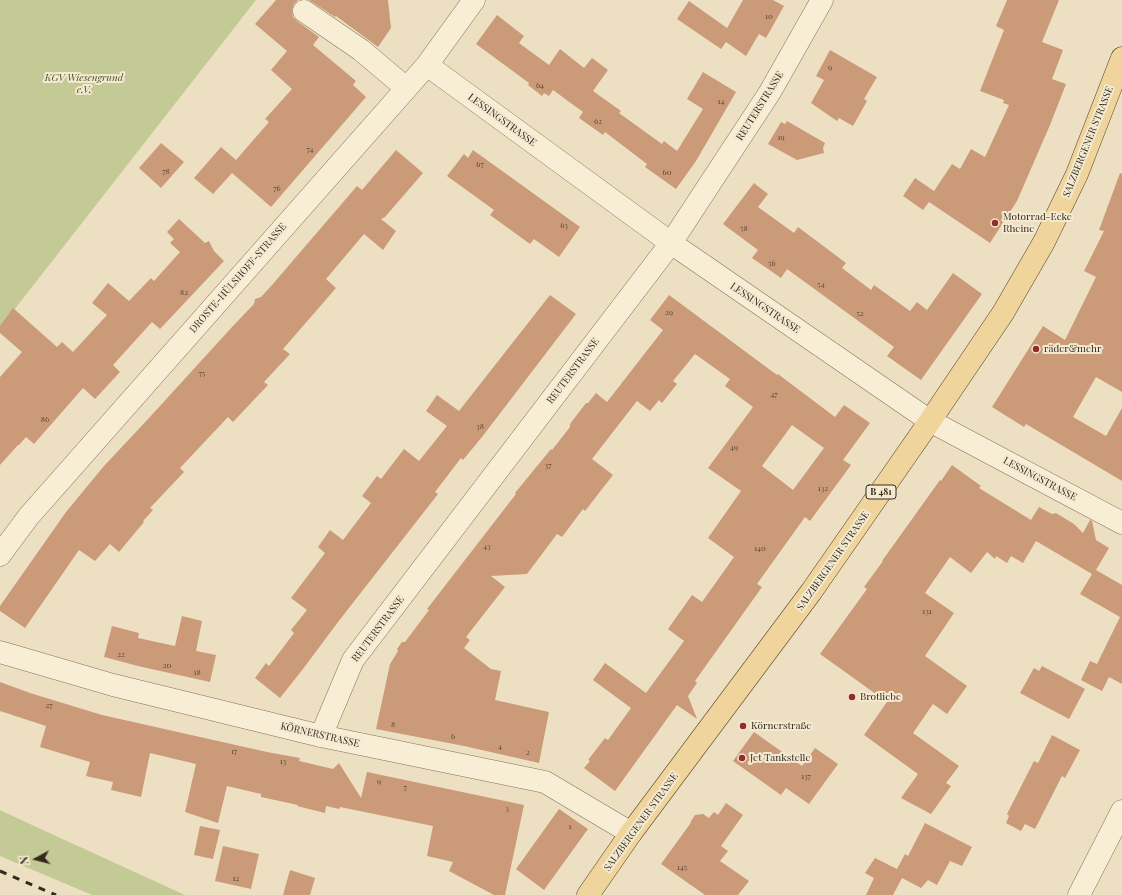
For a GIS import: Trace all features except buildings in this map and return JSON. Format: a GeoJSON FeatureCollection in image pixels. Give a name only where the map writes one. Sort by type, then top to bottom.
{"type":"FeatureCollection","features":[{"type":"Feature","properties":{"kind":"main road","name":"SALZBERGENER STRASSE"},"geometry":{"type":"LineString","coordinates":[[588,895],[631,833],[811,592],[1003,313],[1044,242],[1077,174],[1122,58]]}},
{"type":"Feature","properties":{"kind":"street","name":"DROSTE-HÜLSHOFF-STRASSE"},"geometry":{"type":"LineString","coordinates":[[0,555],[34,510],[427,65],[474,0]]}},
{"type":"Feature","properties":{"kind":"street","name":"REUTERSTRASSE"},"geometry":{"type":"LineString","coordinates":[[321,736],[353,660],[671,243],[770,92],[822,0]]}},
{"type":"Feature","properties":{"kind":"street"},"geometry":{"type":"LineString","coordinates":[[304,11],[361,50],[406,88]]}},
{"type":"Feature","properties":{"kind":"street","name":"LESSINGSTRASSE"},"geometry":{"type":"LineString","coordinates":[[427,65],[671,243],[930,421],[1122,522]]}},
{"type":"Feature","properties":{"kind":"street","name":"KÖRNERSTRASSE"},"geometry":{"type":"LineString","coordinates":[[0,652],[113,686],[321,736],[545,782],[631,833]]}},
{"type":"Feature","properties":{"kind":"street"},"geometry":{"type":"LineString","coordinates":[[1079,895],[1122,811]]}},
{"type":"Feature","properties":{"kind":"green space","name":"KGV Wiesengrund e.V."},"geometry":{"type":"Polygon","coordinates":[[[0,0],[256,0],[0,328],[0,0]]]}},
{"type":"Feature","properties":{"kind":"green space"},"geometry":{"type":"Polygon","coordinates":[[[0,810],[185,895],[92,895],[0,856],[0,810]]]}},
{"type":"Feature","properties":{"kind":"railway"},"geometry":{"type":"LineString","coordinates":[[0,871],[56,895]]}},
{"type":"Feature","properties":{"kind":"place","name":"Motorrad-Ecke Rheine"},"geometry":{"type":"Point","coordinates":[995,223]}},
{"type":"Feature","properties":{"kind":"place","name":"räder&mehr"},"geometry":{"type":"Point","coordinates":[1036,349]}},
{"type":"Feature","properties":{"kind":"place","name":"Brotliebe"},"geometry":{"type":"Point","coordinates":[852,697]}},
{"type":"Feature","properties":{"kind":"place","name":"Körnerstraße"},"geometry":{"type":"Point","coordinates":[743,726]}},
{"type":"Feature","properties":{"kind":"place","name":"Jet Tankstelle"},"geometry":{"type":"Point","coordinates":[742,758]}}]}
